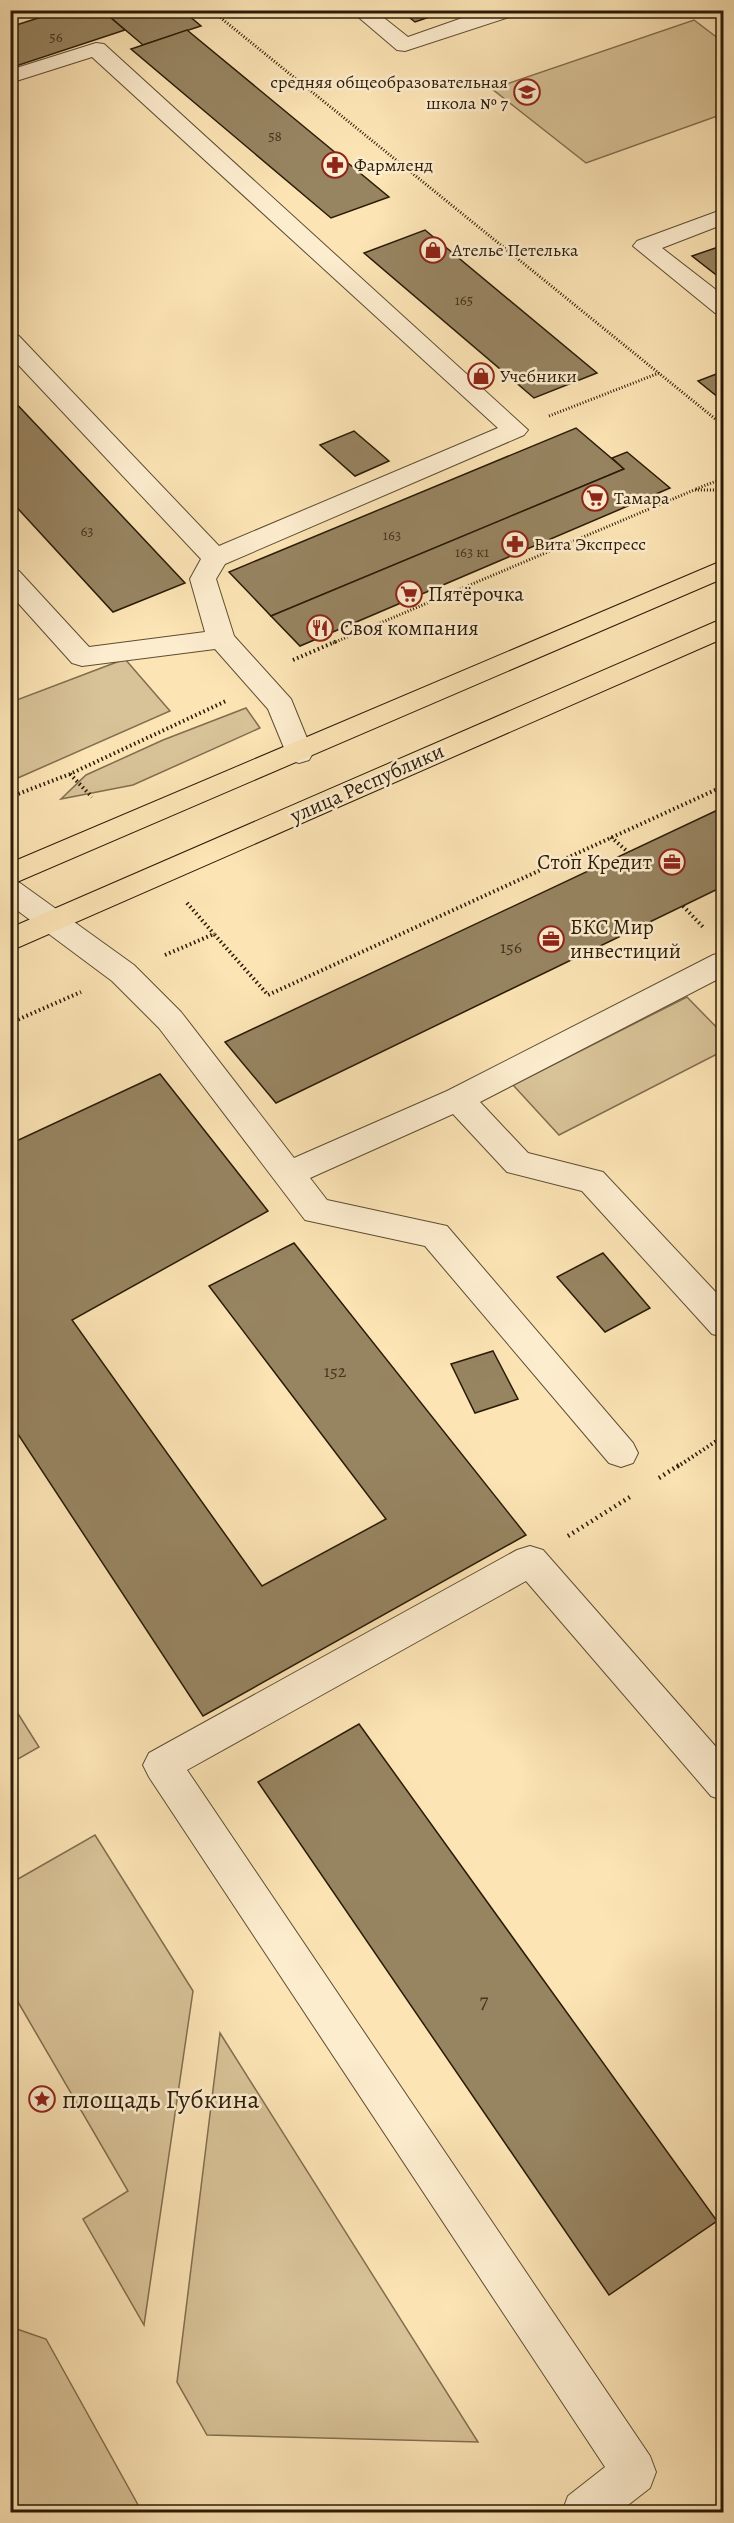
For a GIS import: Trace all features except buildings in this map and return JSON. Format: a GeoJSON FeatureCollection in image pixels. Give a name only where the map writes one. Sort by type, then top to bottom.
{"type":"FeatureCollection","features":[{"type":"Feature","properties":{"kind":"main road"},"geometry":{"type":"LineString","coordinates":[[10,875],[299,753],[723,568]]}},
{"type":"Feature","properties":{"kind":"main road","name":"улица Республики"},"geometry":{"type":"LineString","coordinates":[[10,940],[723,627]]}},
{"type":"Feature","properties":{"kind":"street"},"geometry":{"type":"LineString","coordinates":[[360,10],[405,45],[507,10]]}},
{"type":"Feature","properties":{"kind":"street"},"geometry":{"type":"LineString","coordinates":[[10,78],[96,49],[515,430],[215,558],[203,579],[221,639],[281,706],[299,753]]}},
{"type":"Feature","properties":{"kind":"street"},"geometry":{"type":"LineString","coordinates":[[723,216],[645,246],[723,308]]}},
{"type":"Feature","properties":{"kind":"street"},"geometry":{"type":"LineString","coordinates":[[10,341],[215,558]]}},
{"type":"Feature","properties":{"kind":"street"},"geometry":{"type":"LineString","coordinates":[[10,577],[82,657],[221,639]]}},
{"type":"Feature","properties":{"kind":"street"},"geometry":{"type":"LineString","coordinates":[[10,890],[123,973],[170,1020],[317,1212],[435,1235],[621,1453]]}},
{"type":"Feature","properties":{"kind":"street"},"geometry":{"type":"LineString","coordinates":[[288,1174],[458,1099],[723,963]]}},
{"type":"Feature","properties":{"kind":"street"},"geometry":{"type":"LineString","coordinates":[[458,1099],[518,1163],[592,1181],[723,1324]]}},
{"type":"Feature","properties":{"kind":"street"},"geometry":{"type":"LineString","coordinates":[[584,2512],[634,2472],[162,1765],[530,1561],[717,1766]]}},
{"type":"Feature","properties":{"kind":"path"},"geometry":{"type":"LineString","coordinates":[[10,13],[17,10]]}},
{"type":"Feature","properties":{"kind":"path"},"geometry":{"type":"LineString","coordinates":[[211,10],[723,426]]}},
{"type":"Feature","properties":{"kind":"path"},"geometry":{"type":"LineString","coordinates":[[515,430],[658,372]]}},
{"type":"Feature","properties":{"kind":"path"},"geometry":{"type":"LineString","coordinates":[[10,797],[70,774],[235,697],[256,676],[723,478]]}},
{"type":"Feature","properties":{"kind":"path"},"geometry":{"type":"LineString","coordinates":[[694,490],[723,490]]}},
{"type":"Feature","properties":{"kind":"path"},"geometry":{"type":"LineString","coordinates":[[10,1023],[214,934],[268,995],[723,786]]}},
{"type":"Feature","properties":{"kind":"path"},"geometry":{"type":"LineString","coordinates":[[611,837],[628,852]]}},
{"type":"Feature","properties":{"kind":"path"},"geometry":{"type":"LineString","coordinates":[[656,1480],[723,1436]]}},
{"type":"Feature","properties":{"kind":"path"},"geometry":{"type":"LineString","coordinates":[[530,1561],[636,1492]]}},
{"type":"Feature","properties":{"kind":"shaded area"},"geometry":{"type":"Polygon","coordinates":[[[694,20],[723,42],[723,114],[586,163],[492,89],[694,20]]]}},
{"type":"Feature","properties":{"kind":"shaded area"},"geometry":{"type":"Polygon","coordinates":[[[125,659],[170,711],[11,781],[10,694],[17,700],[125,659]]]}},
{"type":"Feature","properties":{"kind":"shaded area"},"geometry":{"type":"Polygon","coordinates":[[[246,708],[260,728],[133,785],[61,799],[86,775],[163,740],[246,708]]]}},
{"type":"Feature","properties":{"kind":"shaded area"},"geometry":{"type":"Polygon","coordinates":[[[687,997],[723,1034],[723,1051],[559,1135],[513,1085],[687,997]]]}},
{"type":"Feature","properties":{"kind":"shaded area"},"geometry":{"type":"Polygon","coordinates":[[[10,1701],[39,1747],[11,1763],[10,1763],[10,1701]]]}},
{"type":"Feature","properties":{"kind":"shaded area"},"geometry":{"type":"Polygon","coordinates":[[[95,1835],[193,1991],[144,2325],[83,2219],[128,2191],[11,1990],[11,1883],[95,1835]]]}},
{"type":"Feature","properties":{"kind":"shaded area"},"geometry":{"type":"Polygon","coordinates":[[[220,2033],[478,2442],[207,2435],[177,2382],[220,2033]]]}},
{"type":"Feature","properties":{"kind":"shaded area"},"geometry":{"type":"Polygon","coordinates":[[[11,2327],[46,2339],[142,2512],[11,2512],[11,2327]]]}},
{"type":"Feature","properties":{"kind":"place","name":"средняя общеобразовательная школа № 7"},"geometry":{"type":"Point","coordinates":[527,92]}},
{"type":"Feature","properties":{"kind":"place","name":"Фармленд"},"geometry":{"type":"Point","coordinates":[335,165]}},
{"type":"Feature","properties":{"kind":"place","name":"Ателье Петелька"},"geometry":{"type":"Point","coordinates":[433,250]}},
{"type":"Feature","properties":{"kind":"place","name":"Учебники"},"geometry":{"type":"Point","coordinates":[481,376]}},
{"type":"Feature","properties":{"kind":"place","name":"Тамара"},"geometry":{"type":"Point","coordinates":[595,498]}},
{"type":"Feature","properties":{"kind":"place","name":"Вита Экспресс"},"geometry":{"type":"Point","coordinates":[515,544]}},
{"type":"Feature","properties":{"kind":"place","name":"Пятёрочка"},"geometry":{"type":"Point","coordinates":[409,594]}},
{"type":"Feature","properties":{"kind":"place","name":"Своя компания"},"geometry":{"type":"Point","coordinates":[320,628]}},
{"type":"Feature","properties":{"kind":"place","name":"Стоп Кредит"},"geometry":{"type":"Point","coordinates":[672,862]}},
{"type":"Feature","properties":{"kind":"place","name":"БКС Мир инвестиций"},"geometry":{"type":"Point","coordinates":[551,939]}},
{"type":"Feature","properties":{"kind":"place","name":"площадь Губкина"},"geometry":{"type":"Point","coordinates":[42,2099]}}]}
